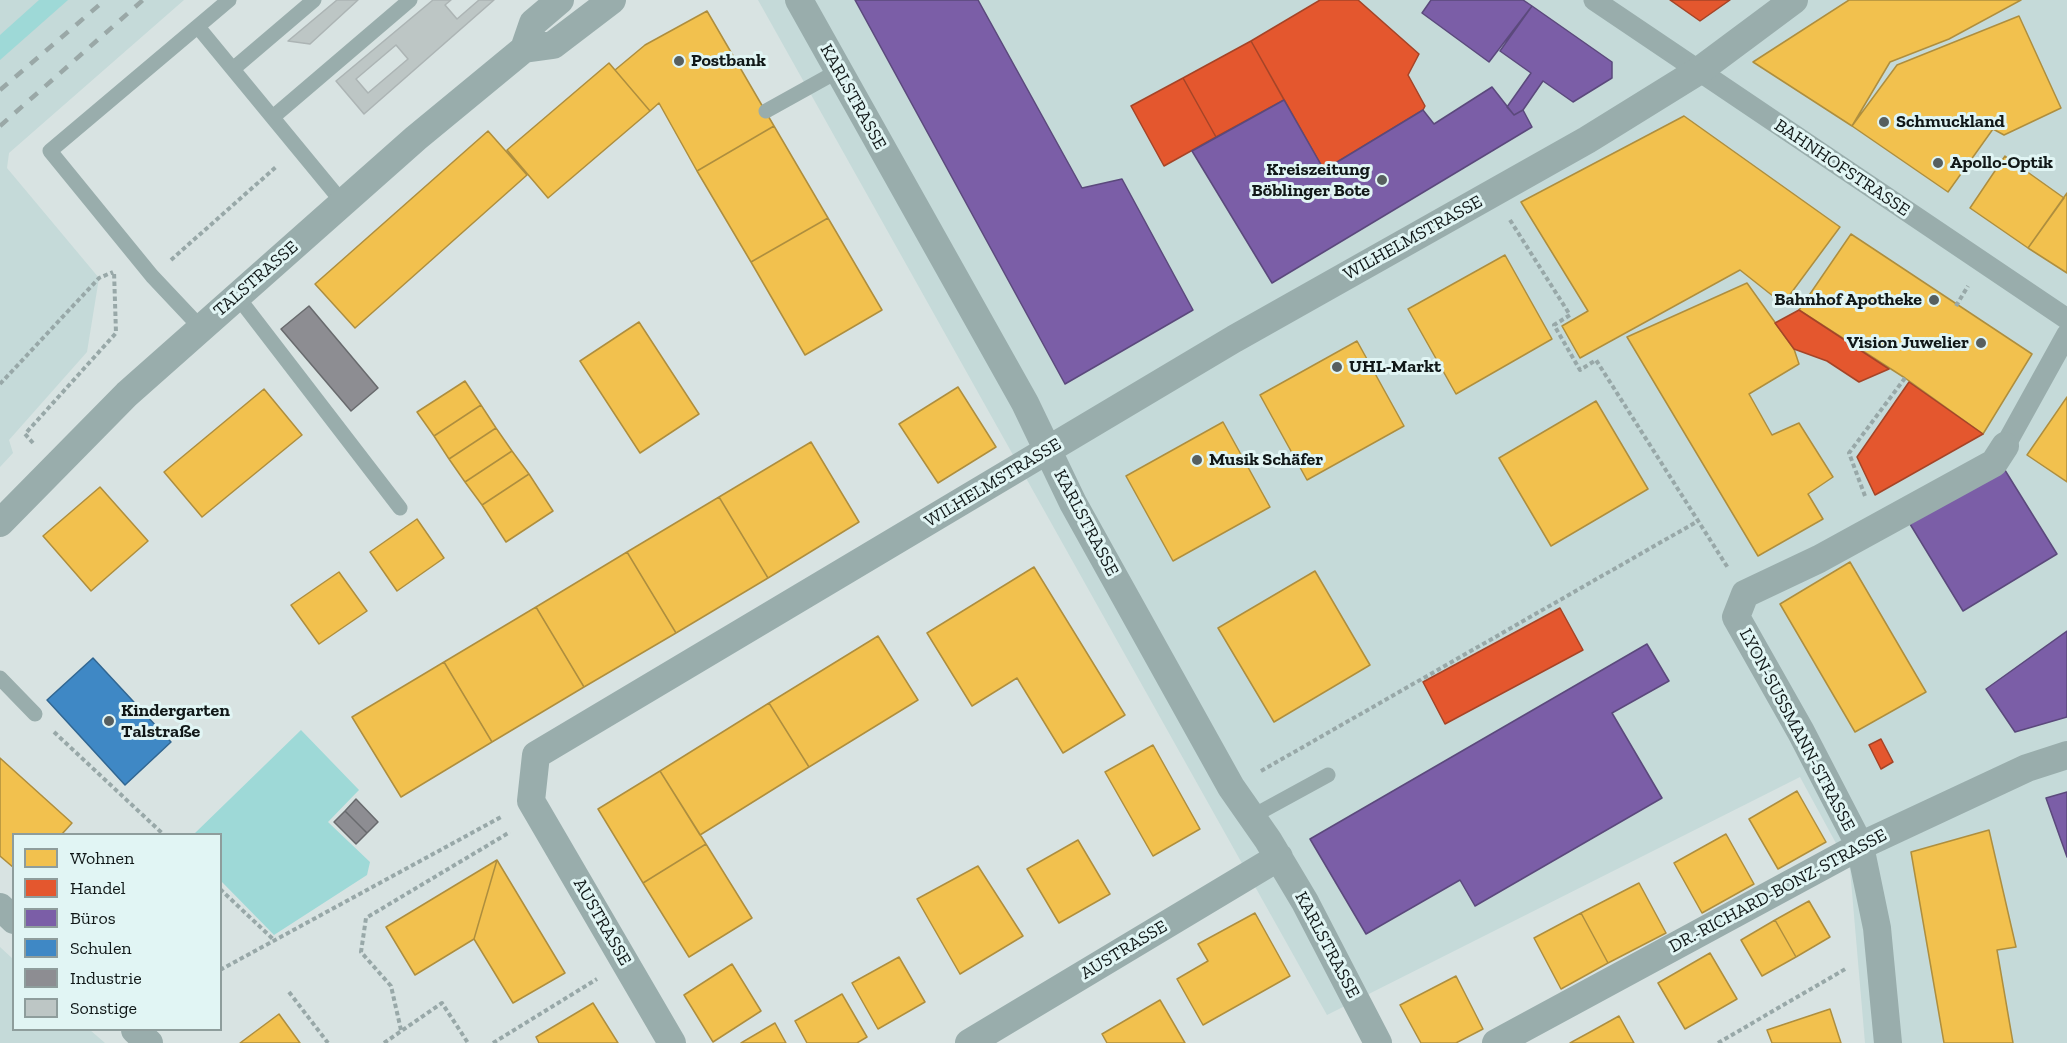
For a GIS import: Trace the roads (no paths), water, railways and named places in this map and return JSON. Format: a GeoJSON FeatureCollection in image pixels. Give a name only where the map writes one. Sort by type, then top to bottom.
{"type":"FeatureCollection","features":[{"type":"Feature","properties":{"kind":"street","name":"TALSTRASSE"},"geometry":{"type":"LineString","coordinates":[[0,523],[54,466],[201,328],[416,138],[524,49],[534,23],[560,0]]}},
{"type":"Feature","properties":{"kind":"street"},"geometry":{"type":"LineString","coordinates":[[524,49],[553,45],[612,0]]}},
{"type":"Feature","properties":{"kind":"street","name":"KARLSTRASSE"},"geometry":{"type":"LineString","coordinates":[[799,0],[1025,403],[1047,452],[1231,787],[1280,857],[1378,1043]]}},
{"type":"Feature","properties":{"kind":"street","name":"BAHNHOFSTRASSE"},"geometry":{"type":"LineString","coordinates":[[1594,0],[1619,8],[1700,70],[2067,319]]}},
{"type":"Feature","properties":{"kind":"street","name":"WILHELMSTRASSE"},"geometry":{"type":"LineString","coordinates":[[535,807],[536,755],[1234,339],[1587,140],[1700,70],[1794,0]]}},
{"type":"Feature","properties":{"kind":"street"},"geometry":{"type":"LineString","coordinates":[[2005,446],[2067,334]]}},
{"type":"Feature","properties":{"kind":"street","name":"LYON-SUSSMANN-STRASSE"},"geometry":{"type":"LineString","coordinates":[[1888,1043],[1879,949],[1860,846],[1801,732],[1736,616],[1745,594],[1820,559],[1994,462],[2005,446]]}},
{"type":"Feature","properties":{"kind":"street","name":"DR.-RICHARD-BONZ-STRASSE"},"geometry":{"type":"LineString","coordinates":[[1496,1043],[1860,846],[2028,768],[2067,755]]}},
{"type":"Feature","properties":{"kind":"street","name":"AUSTRASSE"},"geometry":{"type":"LineString","coordinates":[[535,807],[672,1043]]}},
{"type":"Feature","properties":{"kind":"street","name":"AUSTRASSE"},"geometry":{"type":"LineString","coordinates":[[969,1043],[1280,857]]}},
{"type":"Feature","properties":{"kind":"street"},"geometry":{"type":"LineString","coordinates":[[0,907],[12,918]]}},
{"type":"Feature","properties":{"kind":"street"},"geometry":{"type":"LineString","coordinates":[[137,1031],[149,1043]]}},
{"type":"Feature","properties":{"kind":"lane"},"geometry":{"type":"LineString","coordinates":[[201,328],[152,276],[135,252],[50,151],[229,0]]}},
{"type":"Feature","properties":{"kind":"lane"},"geometry":{"type":"LineString","coordinates":[[233,69],[314,0]]}},
{"type":"Feature","properties":{"kind":"lane"},"geometry":{"type":"LineString","coordinates":[[273,117],[410,0]]}},
{"type":"Feature","properties":{"kind":"lane"},"geometry":{"type":"LineString","coordinates":[[198,27],[343,202]]}},
{"type":"Feature","properties":{"kind":"lane"},"geometry":{"type":"LineString","coordinates":[[766,111],[838,71]]}},
{"type":"Feature","properties":{"kind":"lane"},"geometry":{"type":"LineString","coordinates":[[237,296],[400,508]]}},
{"type":"Feature","properties":{"kind":"lane"},"geometry":{"type":"LineString","coordinates":[[0,678],[36,714]]}},
{"type":"Feature","properties":{"kind":"lane"},"geometry":{"type":"LineString","coordinates":[[1253,816],[1328,775]]}},
{"type":"Feature","properties":{"kind":"railway"},"geometry":{"type":"LineString","coordinates":[[0,90],[105,0]]}},
{"type":"Feature","properties":{"kind":"railway"},"geometry":{"type":"LineString","coordinates":[[0,126],[143,0]]}},
{"type":"Feature","properties":{"kind":"place","name":"Postbank"},"geometry":{"type":"Point","coordinates":[679,61]}},
{"type":"Feature","properties":{"kind":"place","name":"Schmuckland"},"geometry":{"type":"Point","coordinates":[1884,122]}},
{"type":"Feature","properties":{"kind":"place","name":"Apollo-Optik"},"geometry":{"type":"Point","coordinates":[1938,163]}},
{"type":"Feature","properties":{"kind":"place","name":"Kreiszeitung Böblinger Bote"},"geometry":{"type":"Point","coordinates":[1382,180]}},
{"type":"Feature","properties":{"kind":"place","name":"Bahnhof Apotheke"},"geometry":{"type":"Point","coordinates":[1934,300]}},
{"type":"Feature","properties":{"kind":"place","name":"Vision Juwelier"},"geometry":{"type":"Point","coordinates":[1981,343]}},
{"type":"Feature","properties":{"kind":"place","name":"UHL-Markt"},"geometry":{"type":"Point","coordinates":[1337,367]}},
{"type":"Feature","properties":{"kind":"place","name":"Musik Schäfer"},"geometry":{"type":"Point","coordinates":[1197,460]}},
{"type":"Feature","properties":{"kind":"place","name":"Kindergarten Talstraße"},"geometry":{"type":"Point","coordinates":[109,721]}}]}
